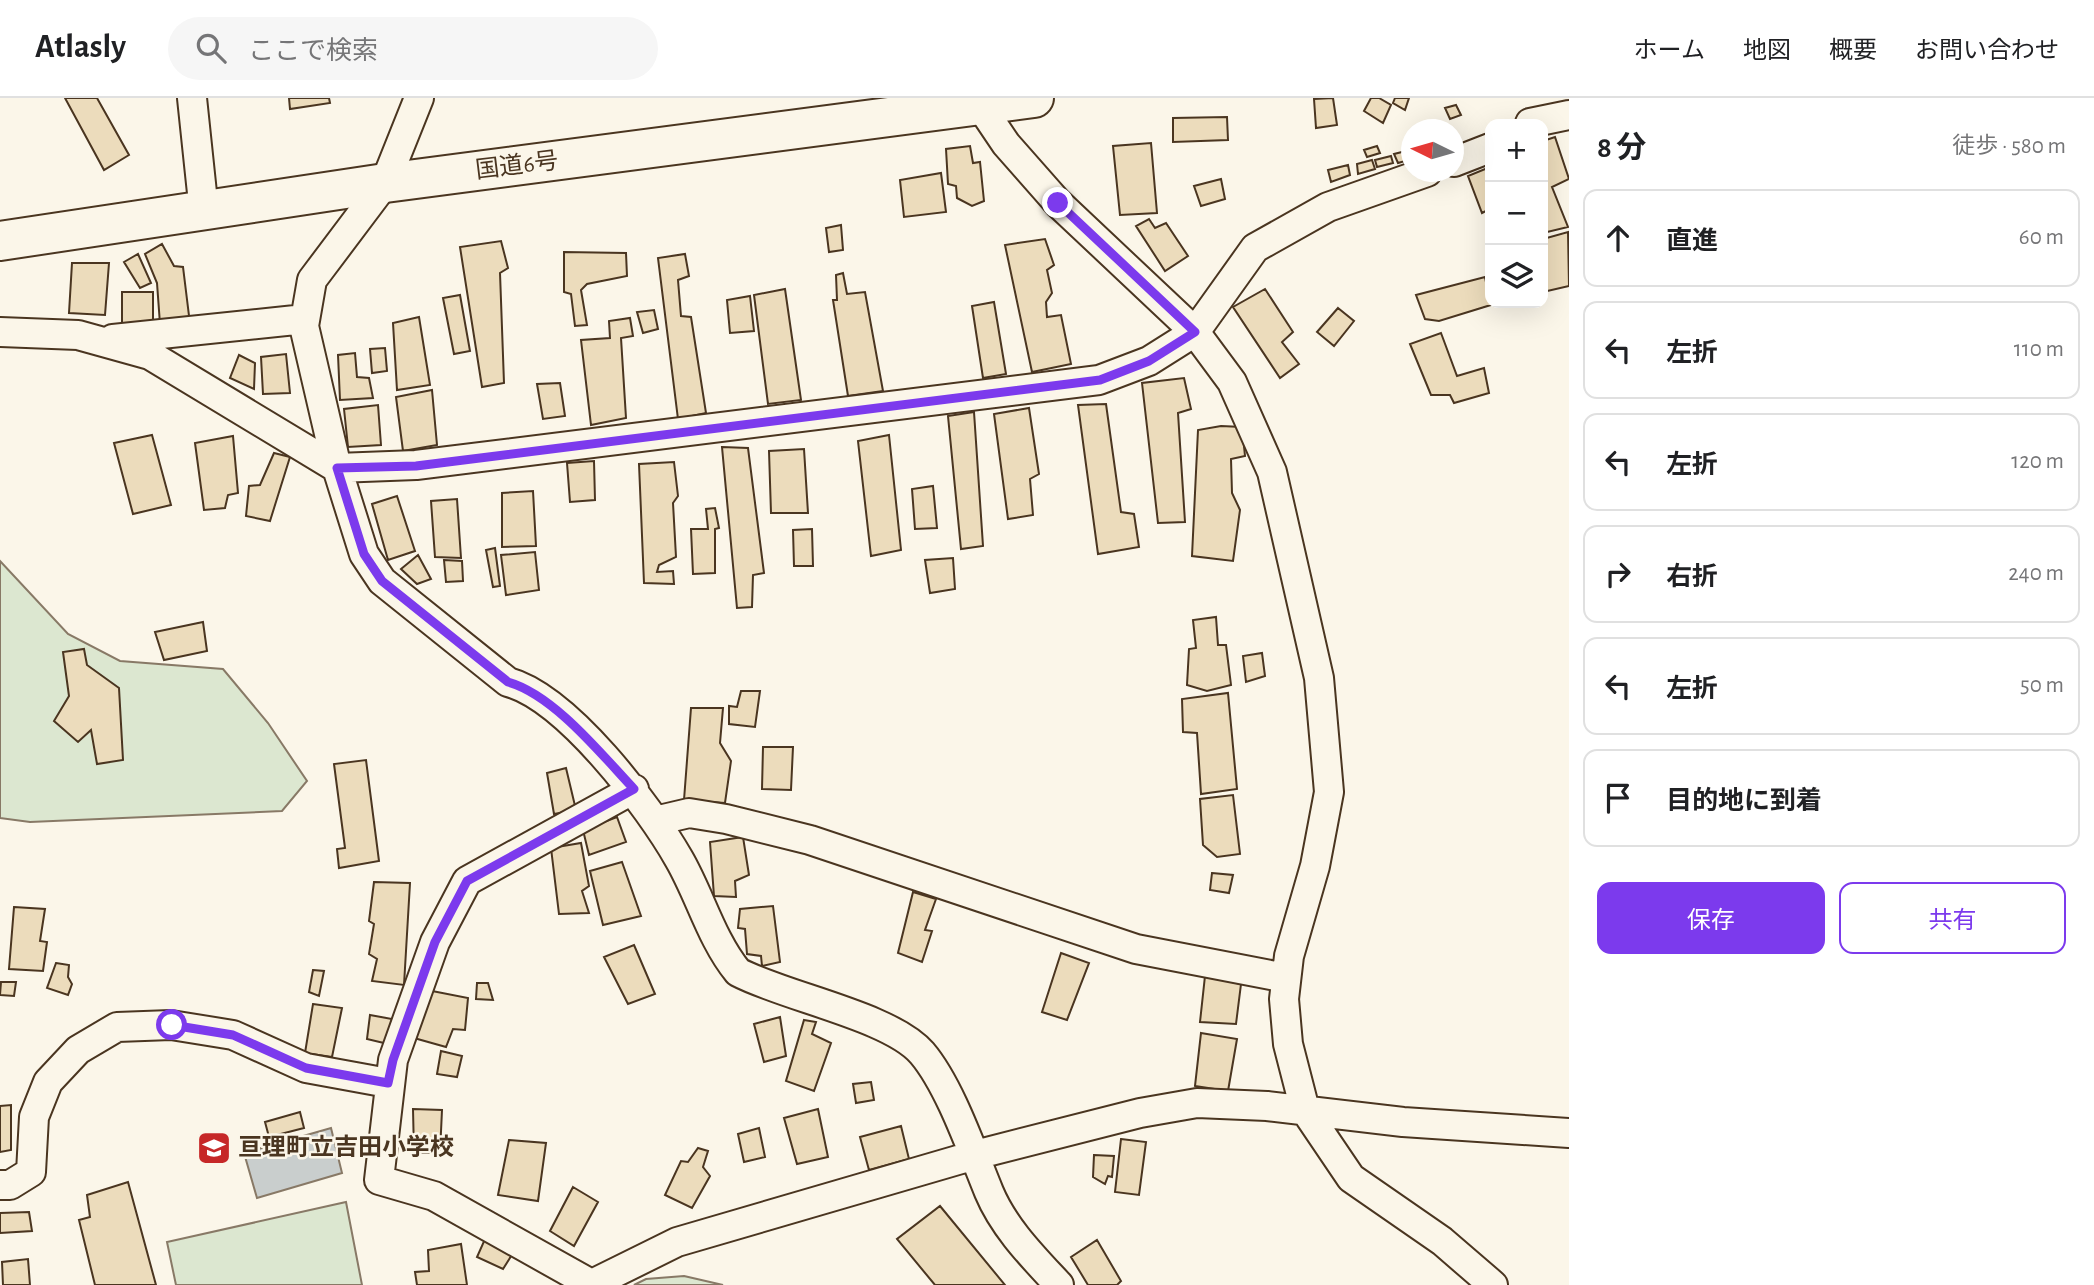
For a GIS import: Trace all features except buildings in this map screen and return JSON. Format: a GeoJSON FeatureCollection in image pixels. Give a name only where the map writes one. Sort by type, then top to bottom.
{"type":"FeatureCollection","features":[{"type":"Feature","properties":{"kind":"highway","name":"国道6号"},"geometry":{"type":"LineString","coordinates":[[0,241],[384,183],[977,102],[1034,98]]}},
{"type":"Feature","properties":{"kind":"street"},"geometry":{"type":"LineString","coordinates":[[192,98],[204,212]]}},
{"type":"Feature","properties":{"kind":"street"},"geometry":{"type":"LineString","coordinates":[[419,98],[384,183],[312,280],[303,326],[337,468],[364,554],[382,581],[508,682],[526,687],[580,732],[634,789],[680,859],[725,954],[738,972],[897,1034],[922,1052],[975,1155],[990,1194],[1017,1238],[1059,1285]]}},
{"type":"Feature","properties":{"kind":"street"},"geometry":{"type":"LineString","coordinates":[[1529,98],[1529,119]]}},
{"type":"Feature","properties":{"kind":"street"},"geometry":{"type":"LineString","coordinates":[[977,102],[1006,144],[1058,203],[1195,332],[1232,382],[1272,472],[1319,678],[1329,792],[1315,866],[1289,956],[1284,999],[1288,1044],[1306,1110],[1351,1178],[1442,1241],[1493,1285]]}},
{"type":"Feature","properties":{"kind":"street"},"geometry":{"type":"LineString","coordinates":[[1548,120],[1569,115]]}},
{"type":"Feature","properties":{"kind":"street"},"geometry":{"type":"LineString","coordinates":[[1464,158],[1485,150]]}},
{"type":"Feature","properties":{"kind":"street"},"geometry":{"type":"LineString","coordinates":[[0,332],[40,331],[99,340],[150,355],[337,468],[416,466],[1100,380],[1149,361],[1195,332],[1255,248],[1328,207],[1401,181]]}},
{"type":"Feature","properties":{"kind":"street"},"geometry":{"type":"LineString","coordinates":[[99,340],[305,319]]}},
{"type":"Feature","properties":{"kind":"street"},"geometry":{"type":"LineString","coordinates":[[634,789],[467,881],[435,942],[393,1060],[388,1083],[379,1180],[434,1196],[591,1285],[677,1242],[975,1155],[1140,1113],[1197,1103],[1306,1110],[1403,1122],[1569,1133]]}},
{"type":"Feature","properties":{"kind":"street"},"geometry":{"type":"LineString","coordinates":[[655,821],[689,813],[738,822],[810,840],[1136,949],[1286,978]]}},
{"type":"Feature","properties":{"kind":"street"},"geometry":{"type":"LineString","coordinates":[[0,1185],[10,1185],[31,1172],[34,1117],[48,1082],[78,1049],[117,1027],[172,1025],[233,1035],[306,1068],[388,1083]]}},
{"type":"Feature","properties":{"kind":"green space"},"geometry":{"type":"Polygon","coordinates":[[[0,561],[68,634],[120,661],[223,669],[268,723],[307,781],[282,811],[30,822],[0,818],[0,561]]]}},
{"type":"Feature","properties":{"kind":"green space"},"geometry":{"type":"Polygon","coordinates":[[[346,1202],[362,1285],[176,1285],[167,1242],[346,1202]]]}},
{"type":"Feature","properties":{"kind":"green space"},"geometry":{"type":"Polygon","coordinates":[[[684,1276],[723,1285],[634,1285],[646,1279],[684,1276]]]}},
{"type":"Feature","properties":{"kind":"shaded area"},"geometry":{"type":"Polygon","coordinates":[[[331,1128],[342,1173],[257,1198],[244,1153],[331,1128]]]}},
{"type":"Feature","properties":{"kind":"place","name":"亘理町立吉田小学校"},"geometry":{"type":"Point","coordinates":[214,1148]}},
{"type":"Feature","properties":{"kind":"route"},"geometry":{"type":"LineString","coordinates":[[172,1025],[233,1035],[306,1068],[388,1083],[393,1060],[435,942],[467,881],[634,789],[580,732],[526,687],[508,682],[382,581],[364,554],[337,468],[416,466],[1100,380],[1149,361],[1195,332],[1058,203]]}}]}
